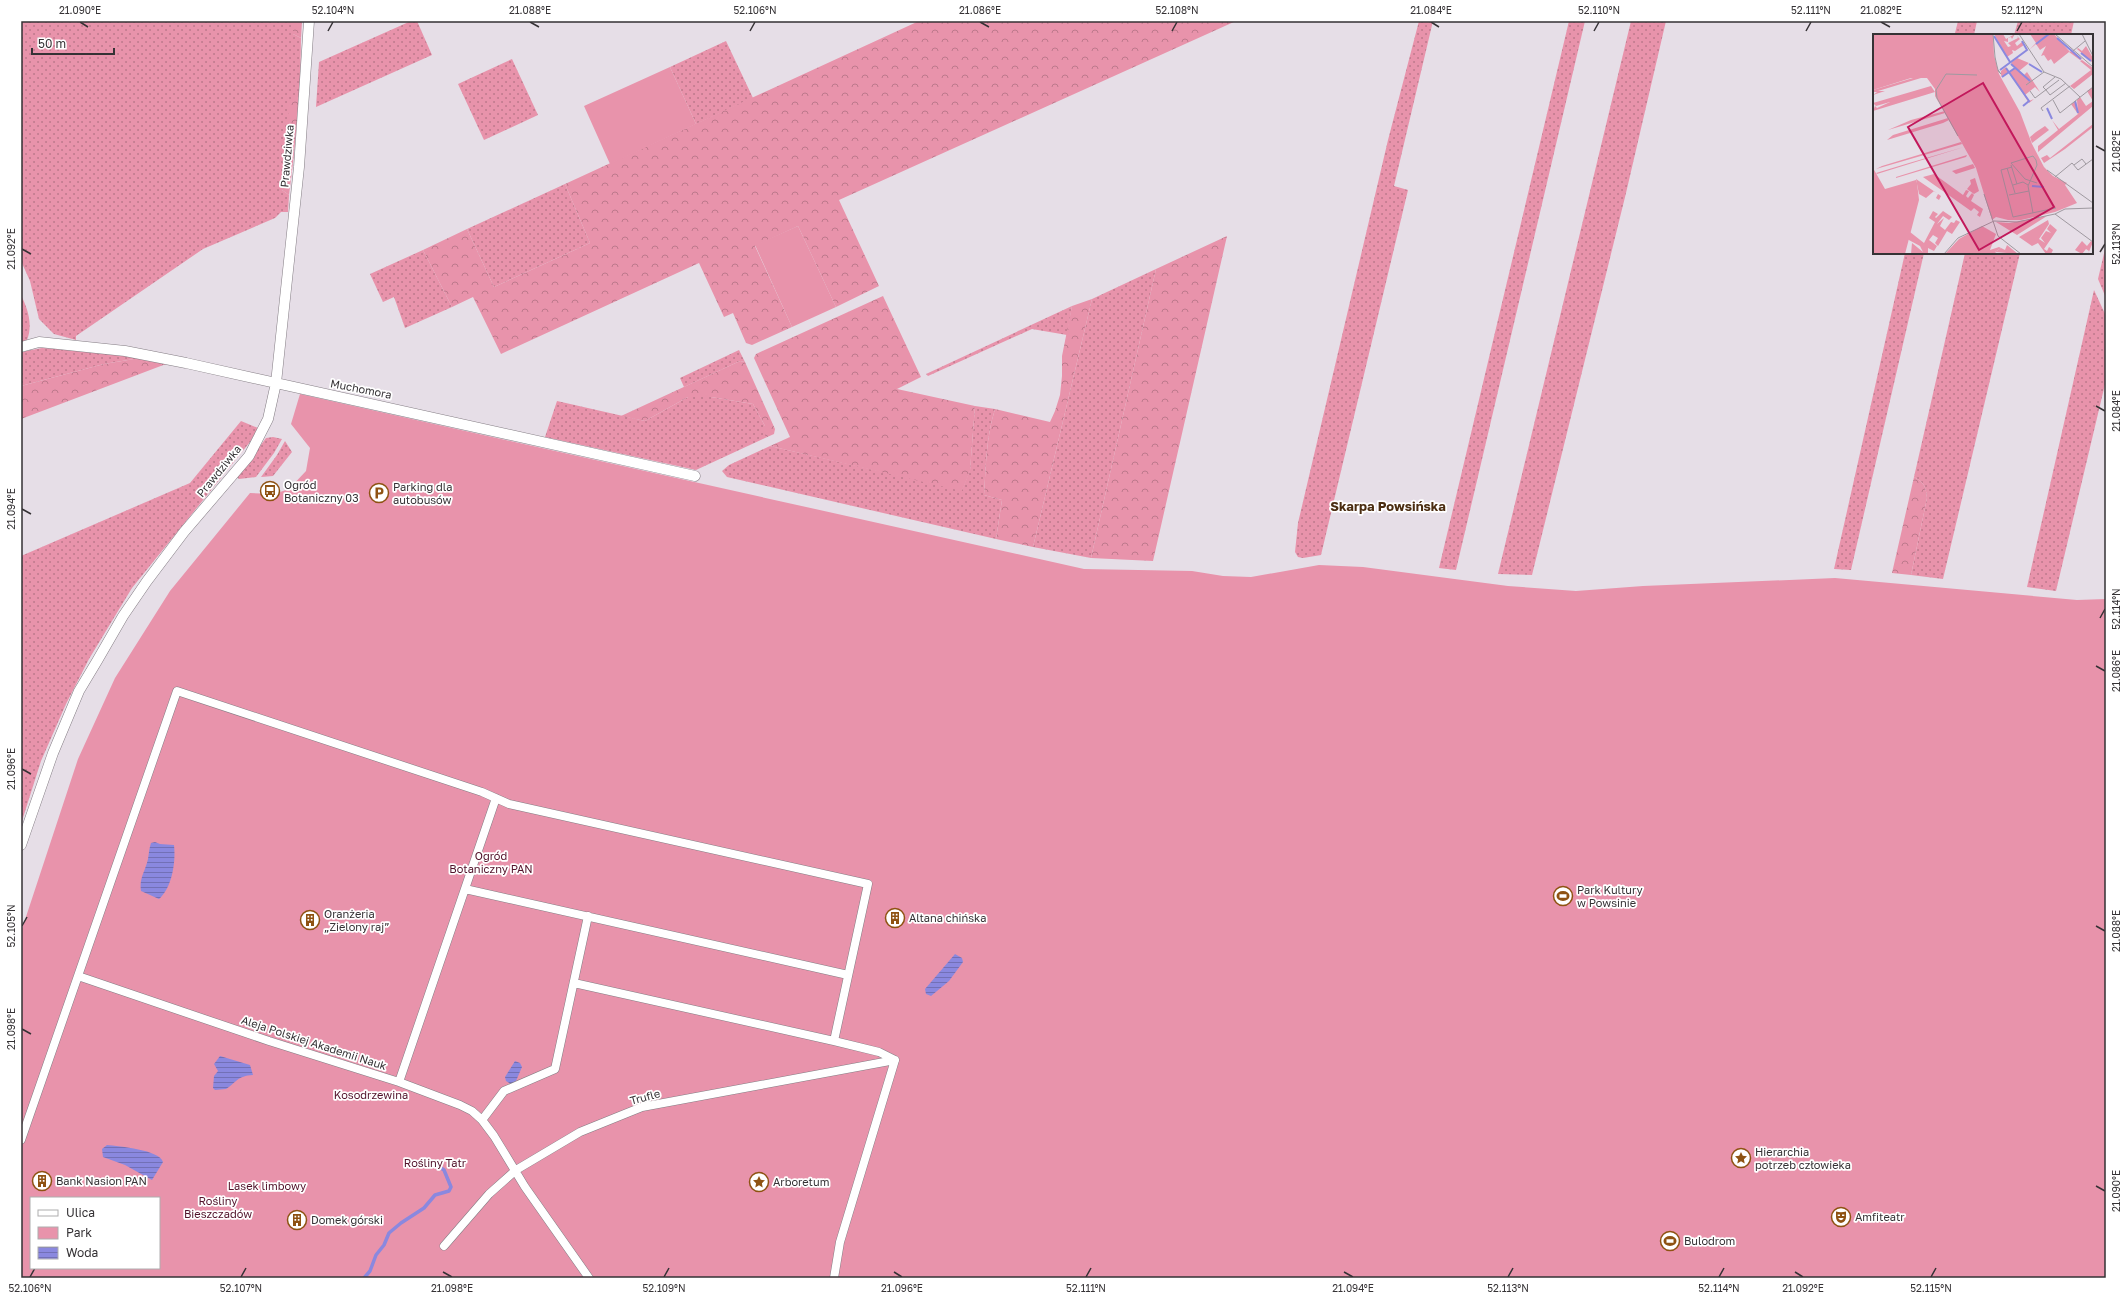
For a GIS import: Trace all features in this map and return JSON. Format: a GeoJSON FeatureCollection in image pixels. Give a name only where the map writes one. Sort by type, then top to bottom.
{"type":"FeatureCollection","features":[{"type":"Feature","properties":{"kind":"street","name":"Prawdziwka"},"geometry":{"type":"LineString","coordinates":[[21,844],[53,753],[79,691],[123,616],[147,581],[184,532],[249,456],[268,419],[276,383],[299,167],[309,21]]}},
{"type":"Feature","properties":{"kind":"street","name":"Muchomora"},"geometry":{"type":"LineString","coordinates":[[21,347],[39,342],[126,351],[695,476]]}},
{"type":"Feature","properties":{"kind":"street"},"geometry":{"type":"LineString","coordinates":[[21,1140],[177,691],[496,798],[509,804],[868,884],[834,1041]]}},
{"type":"Feature","properties":{"kind":"street"},"geometry":{"type":"LineString","coordinates":[[399,1082],[496,798]]}},
{"type":"Feature","properties":{"kind":"street"},"geometry":{"type":"LineString","coordinates":[[464,889],[848,975]]}},
{"type":"Feature","properties":{"kind":"street"},"geometry":{"type":"LineString","coordinates":[[482,1120],[504,1091],[555,1069],[588,916]]}},
{"type":"Feature","properties":{"kind":"street","name":"Aleja Polskiej Akademii Nauk"},"geometry":{"type":"LineString","coordinates":[[78,976],[269,1041],[399,1082],[460,1105],[482,1120],[516,1170],[525,1187],[589,1278]]}},
{"type":"Feature","properties":{"kind":"street"},"geometry":{"type":"LineString","coordinates":[[574,983],[834,1041],[879,1052],[895,1060],[840,1242],[834,1278]]}},
{"type":"Feature","properties":{"kind":"street","name":"Trufle"},"geometry":{"type":"LineString","coordinates":[[444,1246],[488,1194],[516,1170],[580,1132],[642,1107],[895,1060]]}},
{"type":"Feature","properties":{"kind":"green space"},"geometry":{"type":"Polygon","coordinates":[[[21,21],[293,21],[293,34],[301,38],[300,91],[287,144],[295,143],[293,163],[283,172],[282,190],[289,195],[288,212],[281,212],[275,218],[203,249],[76,336],[76,340],[54,334],[39,319],[30,281],[21,261],[21,21]]]}},
{"type":"Feature","properties":{"kind":"green space"},"geometry":{"type":"Polygon","coordinates":[[[293,21],[302,21],[301,38],[293,34],[293,21]]]}},
{"type":"Feature","properties":{"kind":"green space"},"geometry":{"type":"Polygon","coordinates":[[[411,21],[417,21],[432,55],[316,107],[319,62],[411,21]]]}},
{"type":"Feature","properties":{"kind":"green space"},"geometry":{"type":"Polygon","coordinates":[[[919,21],[1236,21],[839,200],[879,286],[836,307],[798,226],[755,246],[792,327],[752,345],[746,343],[733,313],[724,317],[699,263],[501,354],[473,297],[452,307],[423,250],[467,229],[494,287],[590,243],[565,184],[919,21]]]}},
{"type":"Feature","properties":{"kind":"green space"},"geometry":{"type":"Polygon","coordinates":[[[1419,21],[1433,21],[1394,186],[1408,190],[1321,555],[1303,558],[1298,557],[1295,552],[1298,523],[1388,140],[1419,21]]]}},
{"type":"Feature","properties":{"kind":"green space"},"geometry":{"type":"Polygon","coordinates":[[[1569,21],[1585,21],[1456,570],[1439,568],[1569,21]]]}},
{"type":"Feature","properties":{"kind":"green space"},"geometry":{"type":"Polygon","coordinates":[[[1631,21],[1666,21],[1626,193],[1532,575],[1498,574],[1631,21]]]}},
{"type":"Feature","properties":{"kind":"green space"},"geometry":{"type":"Polygon","coordinates":[[[1958,21],[1977,21],[1974,34],[1955,33],[1958,21]]]}},
{"type":"Feature","properties":{"kind":"green space"},"geometry":{"type":"Polygon","coordinates":[[[2018,21],[2074,21],[2071,34],[2014,34],[2018,21]]]}},
{"type":"Feature","properties":{"kind":"green space"},"geometry":{"type":"Polygon","coordinates":[[[726,41],[753,98],[696,124],[670,67],[726,41]]]}},
{"type":"Feature","properties":{"kind":"green space"},"geometry":{"type":"Polygon","coordinates":[[[512,59],[538,115],[484,140],[458,84],[512,59]]]}},
{"type":"Feature","properties":{"kind":"green space"},"geometry":{"type":"Polygon","coordinates":[[[670,67],[696,124],[610,164],[584,106],[670,67]]]}},
{"type":"Feature","properties":{"kind":"green space"},"geometry":{"type":"Polygon","coordinates":[[[300,91],[295,143],[286,144],[289,105],[300,91]]]}},
{"type":"Feature","properties":{"kind":"green space"},"geometry":{"type":"Polygon","coordinates":[[[293,163],[289,195],[282,190],[283,172],[293,163]]]}},
{"type":"Feature","properties":{"kind":"green space"},"geometry":{"type":"Polygon","coordinates":[[[565,184],[590,243],[494,287],[467,229],[565,184]]]}},
{"type":"Feature","properties":{"kind":"green space"},"geometry":{"type":"Polygon","coordinates":[[[798,226],[836,307],[792,327],[755,245],[798,226]]]}},
{"type":"Feature","properties":{"kind":"green space"},"geometry":{"type":"Polygon","coordinates":[[[1227,236],[1153,561],[1091,558],[1156,269],[1227,236]]]}},
{"type":"Feature","properties":{"kind":"green space"},"geometry":{"type":"Polygon","coordinates":[[[2106,245],[2106,298],[2098,279],[2106,245]]]}},
{"type":"Feature","properties":{"kind":"green space"},"geometry":{"type":"Polygon","coordinates":[[[423,250],[452,307],[405,328],[394,297],[383,302],[370,274],[423,250]]]}},
{"type":"Feature","properties":{"kind":"green space"},"geometry":{"type":"Polygon","coordinates":[[[1905,254],[1924,254],[1851,570],[1834,569],[1905,254]]]}},
{"type":"Feature","properties":{"kind":"green space"},"geometry":{"type":"Polygon","coordinates":[[[1965,254],[2020,254],[1943,579],[1911,575],[1927,498],[1924,485],[1914,477],[1965,254]]]}},
{"type":"Feature","properties":{"kind":"green space"},"geometry":{"type":"Polygon","coordinates":[[[1156,269],[1091,558],[1033,547],[1092,299],[1156,269]]]}},
{"type":"Feature","properties":{"kind":"green space"},"geometry":{"type":"Polygon","coordinates":[[[2094,290],[2106,316],[2106,380],[2056,591],[2027,587],[2094,290]]]}},
{"type":"Feature","properties":{"kind":"green space"},"geometry":{"type":"Polygon","coordinates":[[[21,295],[28,311],[30,329],[27,340],[21,342],[21,295]]]}},
{"type":"Feature","properties":{"kind":"green space"},"geometry":{"type":"Polygon","coordinates":[[[883,296],[921,377],[897,389],[975,406],[970,471],[962,491],[770,446],[790,437],[754,358],[756,354],[883,296]]]}},
{"type":"Feature","properties":{"kind":"green space"},"geometry":{"type":"Polygon","coordinates":[[[1092,299],[1033,547],[996,539],[1002,500],[984,495],[988,441],[995,409],[1050,422],[1060,395],[1062,356],[1072,306],[1092,299]]]}},
{"type":"Feature","properties":{"kind":"green space"},"geometry":{"type":"Polygon","coordinates":[[[1072,306],[1067,335],[1032,329],[928,376],[926,374],[1072,306]]]}},
{"type":"Feature","properties":{"kind":"green space"},"geometry":{"type":"Polygon","coordinates":[[[42,348],[76,350],[140,358],[104,364],[21,386],[21,352],[42,348]]]}},
{"type":"Feature","properties":{"kind":"green space"},"geometry":{"type":"Polygon","coordinates":[[[739,350],[745,362],[740,361],[684,387],[680,378],[739,350]]]}},
{"type":"Feature","properties":{"kind":"green space"},"geometry":{"type":"Polygon","coordinates":[[[140,358],[166,364],[21,419],[21,386],[104,364],[140,358]]]}},
{"type":"Feature","properties":{"kind":"green space"},"geometry":{"type":"Polygon","coordinates":[[[740,361],[745,362],[775,429],[774,434],[765,438],[765,426],[753,404],[711,397],[688,397],[645,421],[621,416],[740,361]]]}},
{"type":"Feature","properties":{"kind":"green space"},"geometry":{"type":"Polygon","coordinates":[[[300,394],[1084,569],[1192,571],[1223,576],[1251,577],[1319,565],[1363,567],[1508,586],[1576,591],[1643,586],[1835,578],[2077,600],[2106,599],[2106,1278],[21,1278],[21,932],[78,759],[115,678],[170,591],[250,493],[274,494],[289,489],[306,471],[310,448],[291,424],[300,394]]]}},
{"type":"Feature","properties":{"kind":"green space"},"geometry":{"type":"Polygon","coordinates":[[[688,397],[711,397],[753,404],[765,426],[765,438],[696,470],[545,437],[557,401],[645,421],[688,397]]]}},
{"type":"Feature","properties":{"kind":"green space"},"geometry":{"type":"Polygon","coordinates":[[[975,406],[995,409],[988,441],[984,495],[1002,500],[996,539],[727,477],[722,471],[729,465],[770,446],[962,490],[970,470],[975,406]]]}},
{"type":"Feature","properties":{"kind":"green space"},"geometry":{"type":"Polygon","coordinates":[[[241,421],[258,428],[250,442],[132,588],[89,659],[66,704],[41,761],[21,824],[21,556],[190,483],[241,421]]]}},
{"type":"Feature","properties":{"kind":"green space"},"geometry":{"type":"Polygon","coordinates":[[[273,437],[282,439],[274,453],[256,477],[239,479],[237,477],[266,438],[273,437]]]}},
{"type":"Feature","properties":{"kind":"green space"},"geometry":{"type":"Polygon","coordinates":[[[285,441],[292,452],[273,476],[261,477],[277,455],[285,441]]]}},
{"type":"Feature","properties":{"kind":"green space"},"geometry":{"type":"Polygon","coordinates":[[[1914,477],[1924,485],[1927,498],[1911,575],[1892,573],[1914,477]]]}},
{"type":"Feature","properties":{"kind":"water"},"geometry":{"type":"Polygon","coordinates":[[[155,842],[174,845],[174,867],[170,882],[159,899],[141,891],[142,879],[148,859],[149,849],[151,843],[155,842]]]}},
{"type":"Feature","properties":{"kind":"water"},"geometry":{"type":"Polygon","coordinates":[[[955,954],[962,958],[963,962],[949,981],[931,996],[926,994],[925,989],[955,954]]]}},
{"type":"Feature","properties":{"kind":"water"},"geometry":{"type":"Polygon","coordinates":[[[220,1056],[250,1065],[253,1075],[240,1078],[226,1089],[215,1090],[213,1088],[214,1076],[218,1071],[214,1064],[220,1056]]]}},
{"type":"Feature","properties":{"kind":"water"},"geometry":{"type":"Polygon","coordinates":[[[515,1061],[520,1063],[522,1067],[516,1081],[511,1084],[506,1081],[505,1077],[515,1061]]]}},
{"type":"Feature","properties":{"kind":"water"},"geometry":{"type":"Polygon","coordinates":[[[107,1145],[155,1154],[163,1162],[152,1180],[125,1165],[103,1157],[102,1149],[107,1145]]]}},
{"type":"Feature","properties":{"kind":"waterway"},"geometry":{"type":"LineString","coordinates":[[364,1278],[370,1271],[376,1255],[384,1245],[389,1233],[424,1208],[435,1195],[449,1191],[451,1187],[444,1170],[435,1164]]}},
{"type":"Feature","properties":{"kind":"place","name":"Ogród Botaniczny 03"},"geometry":{"type":"Point","coordinates":[270,491]}},
{"type":"Feature","properties":{"kind":"place","name":"Parking dla autobusów"},"geometry":{"type":"Point","coordinates":[379,493]}},
{"type":"Feature","properties":{"kind":"place","name":"Park Kultury w Powsinie"},"geometry":{"type":"Point","coordinates":[1563,896]}},
{"type":"Feature","properties":{"kind":"place","name":"Altana chińska"},"geometry":{"type":"Point","coordinates":[895,918]}},
{"type":"Feature","properties":{"kind":"place","name":"Oranżeria „Zielony raj”"},"geometry":{"type":"Point","coordinates":[310,920]}},
{"type":"Feature","properties":{"kind":"place","name":"Hierarchia potrzeb człowieka"},"geometry":{"type":"Point","coordinates":[1741,1158]}},
{"type":"Feature","properties":{"kind":"place","name":"Bank Nasion PAN"},"geometry":{"type":"Point","coordinates":[42,1181]}},
{"type":"Feature","properties":{"kind":"place","name":"Arboretum"},"geometry":{"type":"Point","coordinates":[759,1182]}},
{"type":"Feature","properties":{"kind":"place","name":"Amfiteatr"},"geometry":{"type":"Point","coordinates":[1841,1217]}},
{"type":"Feature","properties":{"kind":"place","name":"Domek górski"},"geometry":{"type":"Point","coordinates":[297,1220]}},
{"type":"Feature","properties":{"kind":"place","name":"Bulodrom"},"geometry":{"type":"Point","coordinates":[1670,1241]}},
{"type":"Feature","properties":{"kind":"district","name":"Skarpa Powsińska"},"geometry":{"type":"Point","coordinates":[1388,506]}},
{"type":"Feature","properties":{"kind":"park label","name":"Ogród Botaniczny PAN"},"geometry":{"type":"Point","coordinates":[491,862]}},
{"type":"Feature","properties":{"kind":"park label","name":"Kosodrzewina"},"geometry":{"type":"Point","coordinates":[371,1095]}},
{"type":"Feature","properties":{"kind":"park label","name":"Rośliny Tatr"},"geometry":{"type":"Point","coordinates":[435,1163]}},
{"type":"Feature","properties":{"kind":"park label","name":"Lasek limbowy"},"geometry":{"type":"Point","coordinates":[267,1186]}},
{"type":"Feature","properties":{"kind":"park label","name":"Rośliny Bieszczadów"},"geometry":{"type":"Point","coordinates":[218,1207]}}]}
